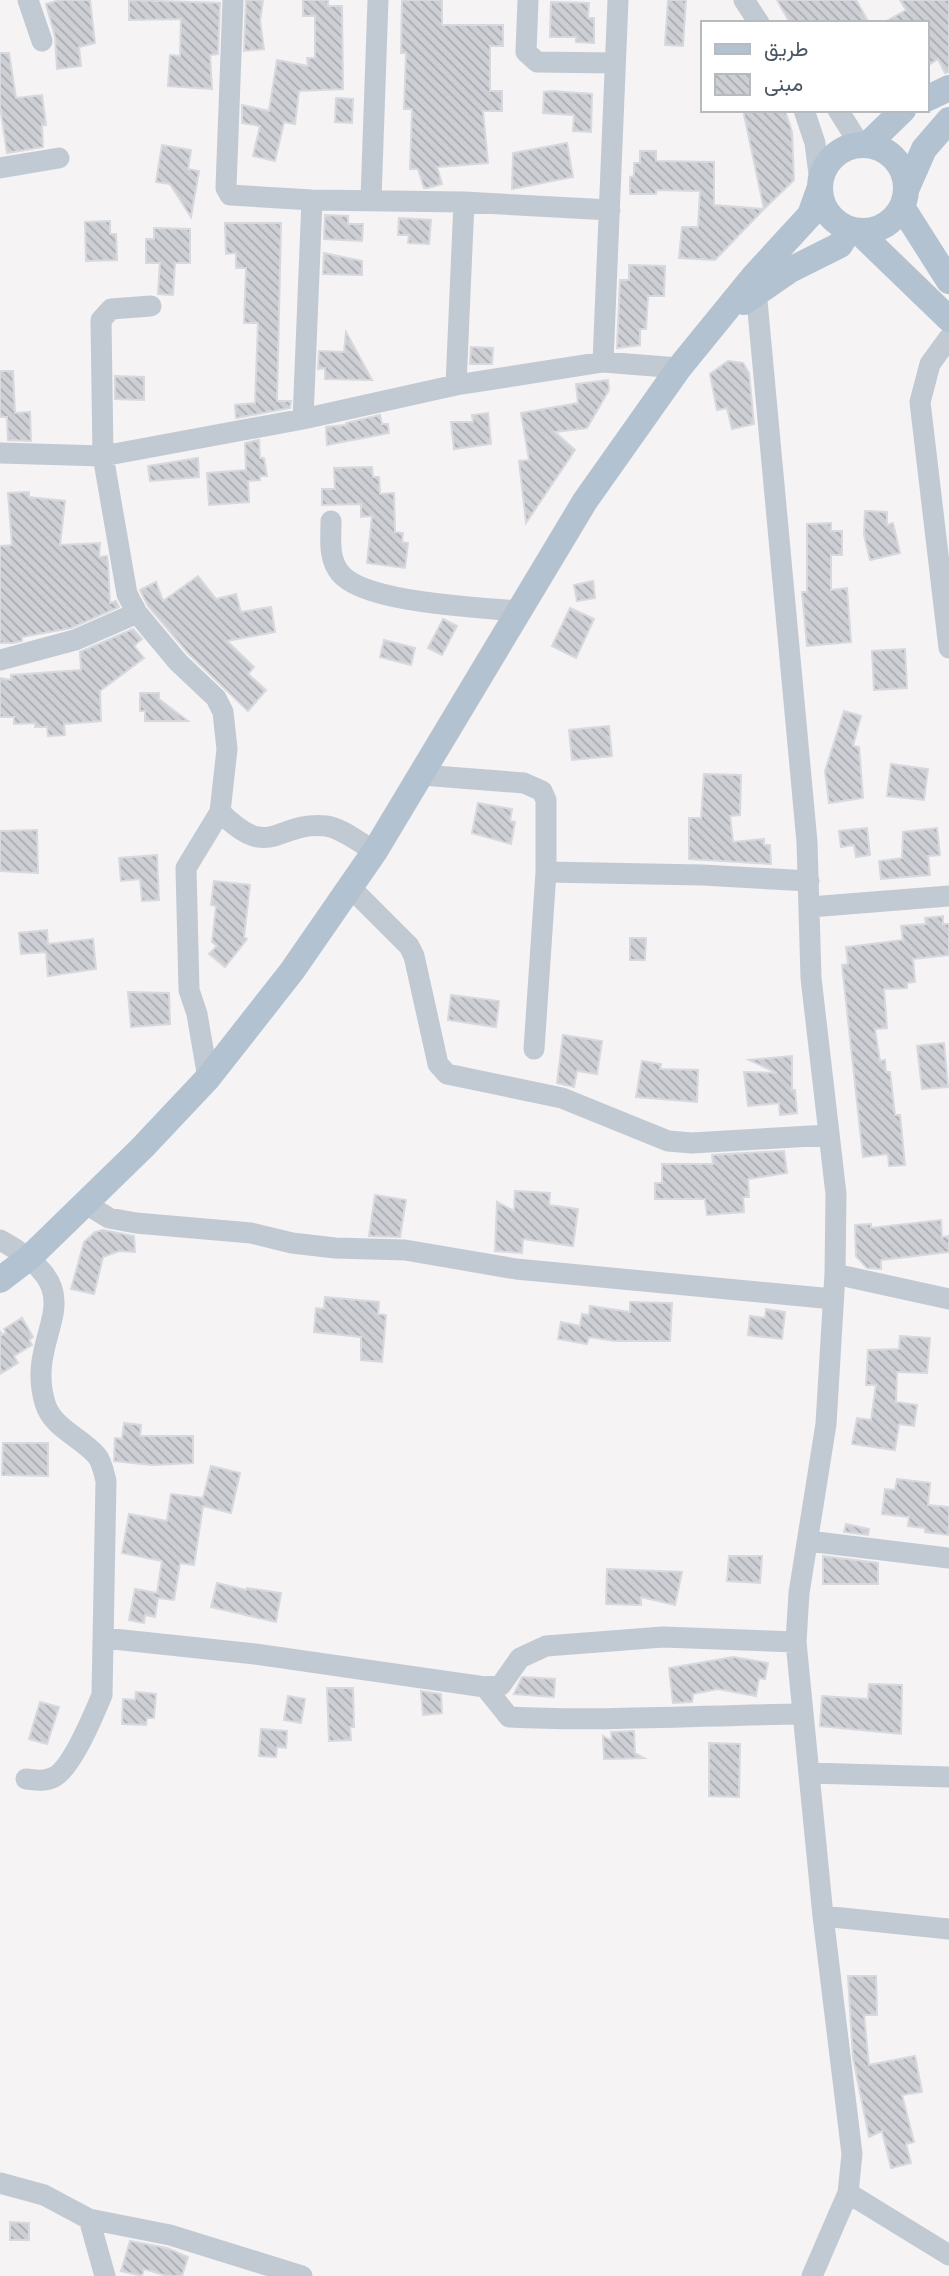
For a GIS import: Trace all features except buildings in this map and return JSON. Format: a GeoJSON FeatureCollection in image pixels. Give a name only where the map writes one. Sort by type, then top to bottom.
{"type":"FeatureCollection","features":[{"type":"Feature","properties":{"kind":"main road"},"geometry":{"type":"LineString","coordinates":[[928,98],[949,89]]}},
{"type":"Feature","properties":{"kind":"main road"},"geometry":{"type":"LineString","coordinates":[[864,145],[901,112]]}},
{"type":"Feature","properties":{"kind":"main road"},"geometry":{"type":"LineString","coordinates":[[756,285],[840,245],[854,231],[884,225],[904,198],[924,149],[949,120]]}},
{"type":"Feature","properties":{"kind":"main road"},"geometry":{"type":"LineString","coordinates":[[0,1280],[30,1256],[86,1203],[208,1078],[292,971],[375,851],[584,501],[679,368],[719,318],[756,285],[810,215],[824,168],[833,156],[846,148],[864,145],[891,155],[899,165],[904,198],[949,281]]}},
{"type":"Feature","properties":{"kind":"main road"},"geometry":{"type":"LineString","coordinates":[[820,186],[828,214],[854,231],[949,319]]}},
{"type":"Feature","properties":{"kind":"street"},"geometry":{"type":"LineString","coordinates":[[28,0],[42,41]]}},
{"type":"Feature","properties":{"kind":"street"},"geometry":{"type":"LineString","coordinates":[[233,0],[226,188],[234,197],[464,202],[610,210]]}},
{"type":"Feature","properties":{"kind":"street"},"geometry":{"type":"LineString","coordinates":[[370,199],[378,0]]}},
{"type":"Feature","properties":{"kind":"street"},"geometry":{"type":"LineString","coordinates":[[528,0],[526,52],[532,59],[537,62],[615,63]]}},
{"type":"Feature","properties":{"kind":"street"},"geometry":{"type":"LineString","coordinates":[[603,362],[618,0]]}},
{"type":"Feature","properties":{"kind":"street"},"geometry":{"type":"LineString","coordinates":[[744,0],[758,21]]}},
{"type":"Feature","properties":{"kind":"street"},"geometry":{"type":"LineString","coordinates":[[805,112],[815,143],[820,186]]}},
{"type":"Feature","properties":{"kind":"street"},"geometry":{"type":"LineString","coordinates":[[839,112],[864,145]]}},
{"type":"Feature","properties":{"kind":"street"},"geometry":{"type":"LineString","coordinates":[[0,169],[59,158]]}},
{"type":"Feature","properties":{"kind":"street"},"geometry":{"type":"LineString","coordinates":[[303,419],[312,200]]}},
{"type":"Feature","properties":{"kind":"street"},"geometry":{"type":"LineString","coordinates":[[456,386],[464,202]]}},
{"type":"Feature","properties":{"kind":"street"},"geometry":{"type":"LineString","coordinates":[[756,285],[809,881],[811,978],[836,1194],[835,1274],[826,1424],[799,1593],[796,1642],[839,2065],[851,2135],[848,2193],[812,2276]]}},
{"type":"Feature","properties":{"kind":"street"},"geometry":{"type":"LineString","coordinates":[[150,306],[111,309],[101,320],[103,456],[123,578],[130,603],[178,662],[216,698],[223,712],[227,749],[220,812],[186,868],[189,990],[197,1014],[208,1078]]}},
{"type":"Feature","properties":{"kind":"street"},"geometry":{"type":"LineString","coordinates":[[949,338],[930,364],[920,402],[949,648]]}},
{"type":"Feature","properties":{"kind":"street"},"geometry":{"type":"LineString","coordinates":[[0,453],[103,456],[303,419],[456,386],[603,362],[679,368]]}},
{"type":"Feature","properties":{"kind":"street"},"geometry":{"type":"LineString","coordinates":[[331,521],[330,548],[334,563],[354,585],[368,592],[517,611]]}},
{"type":"Feature","properties":{"kind":"street"},"geometry":{"type":"LineString","coordinates":[[0,660],[63,644],[137,613]]}},
{"type":"Feature","properties":{"kind":"street"},"geometry":{"type":"LineString","coordinates":[[422,775],[524,783],[542,791],[546,800],[546,872],[534,1049]]}},
{"type":"Feature","properties":{"kind":"street"},"geometry":{"type":"LineString","coordinates":[[220,812],[244,834],[262,839],[325,826],[375,851]]}},
{"type":"Feature","properties":{"kind":"street"},"geometry":{"type":"LineString","coordinates":[[546,872],[702,875],[809,881]]}},
{"type":"Feature","properties":{"kind":"street"},"geometry":{"type":"LineString","coordinates":[[351,888],[408,946],[414,956],[438,1064],[447,1074],[562,1098],[668,1141],[692,1143],[828,1135]]}},
{"type":"Feature","properties":{"kind":"street"},"geometry":{"type":"LineString","coordinates":[[810,907],[949,896]]}},
{"type":"Feature","properties":{"kind":"street"},"geometry":{"type":"LineString","coordinates":[[86,1203],[109,1218],[136,1223],[251,1233],[292,1243],[335,1248],[405,1250],[516,1269],[833,1299]]}},
{"type":"Feature","properties":{"kind":"street"},"geometry":{"type":"LineString","coordinates":[[0,1240],[30,1256],[46,1275],[54,1291],[44,1364],[45,1404],[54,1419],[99,1458],[106,1481],[102,1695],[93,1717],[57,1776],[43,1781],[26,1779]]}},
{"type":"Feature","properties":{"kind":"street"},"geometry":{"type":"LineString","coordinates":[[835,1274],[949,1299]]}},
{"type":"Feature","properties":{"kind":"street"},"geometry":{"type":"LineString","coordinates":[[808,1541],[949,1558]]}},
{"type":"Feature","properties":{"kind":"street"},"geometry":{"type":"LineString","coordinates":[[104,1638],[255,1654],[485,1687],[501,1685],[520,1658],[546,1646],[663,1637],[796,1642]]}},
{"type":"Feature","properties":{"kind":"street"},"geometry":{"type":"LineString","coordinates":[[485,1687],[509,1717],[583,1720],[627,1716],[803,1714]]}},
{"type":"Feature","properties":{"kind":"street"},"geometry":{"type":"LineString","coordinates":[[809,1773],[949,1777]]}},
{"type":"Feature","properties":{"kind":"street"},"geometry":{"type":"LineString","coordinates":[[823,1916],[949,1929]]}},
{"type":"Feature","properties":{"kind":"street"},"geometry":{"type":"LineString","coordinates":[[0,2182],[44,2195],[89,2219],[170,2235],[302,2276]]}},
{"type":"Feature","properties":{"kind":"street"},"geometry":{"type":"LineString","coordinates":[[848,2193],[949,2255]]}},
{"type":"Feature","properties":{"kind":"street"},"geometry":{"type":"LineString","coordinates":[[89,2219],[105,2276]]}}]}
